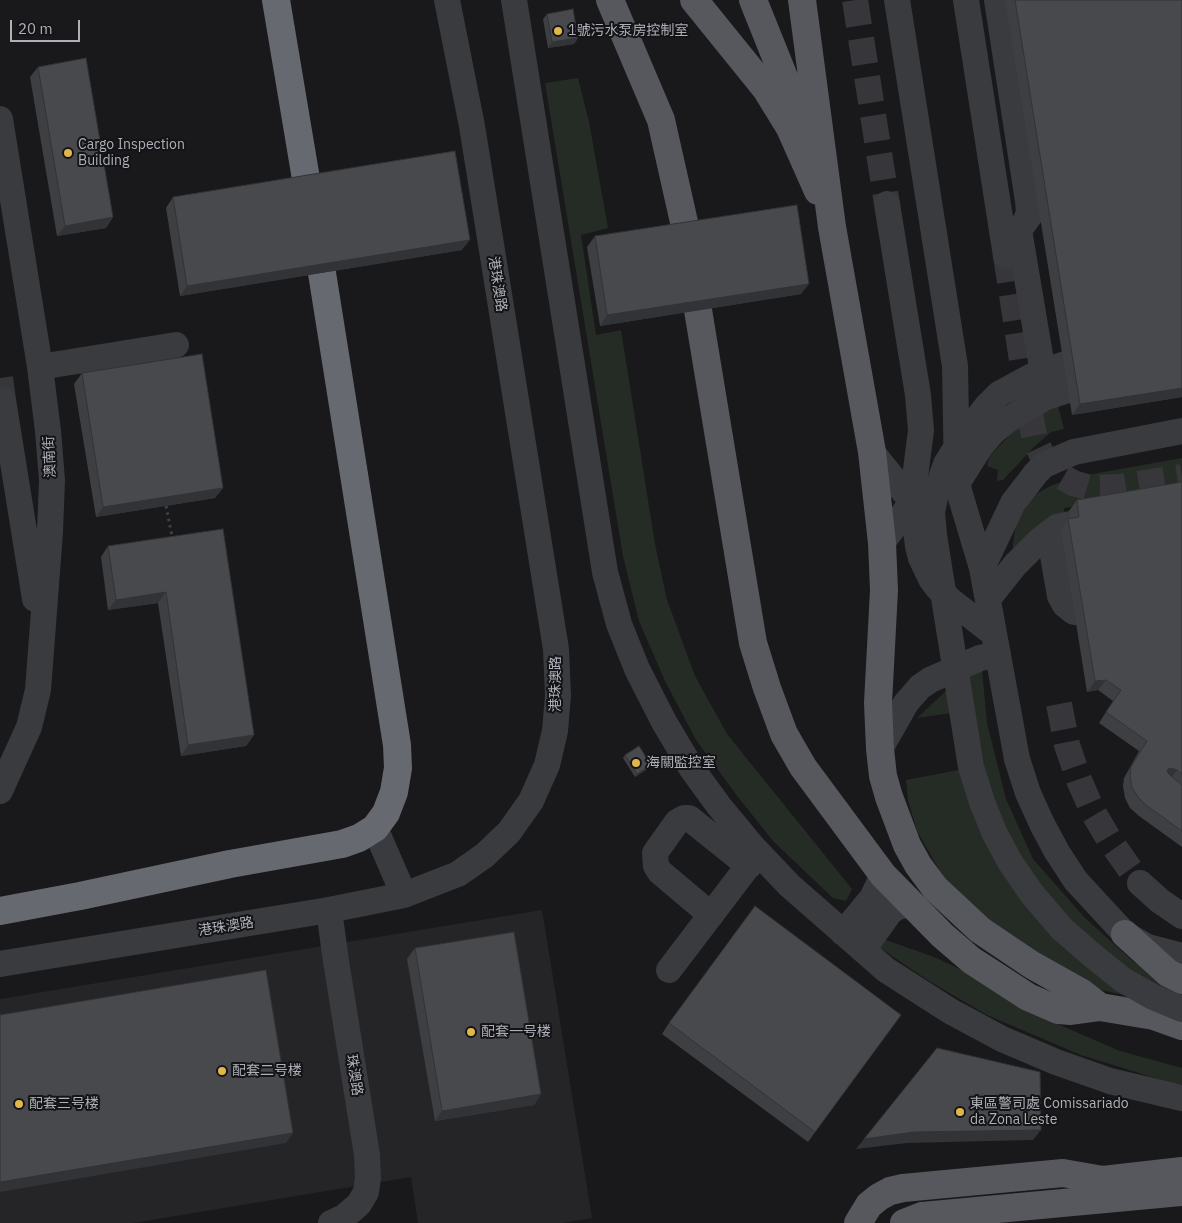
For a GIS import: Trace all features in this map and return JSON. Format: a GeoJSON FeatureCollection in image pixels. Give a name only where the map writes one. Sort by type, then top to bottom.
{"type":"FeatureCollection","features":[{"type":"Feature","properties":{"kind":"highway"},"geometry":{"type":"LineString","coordinates":[[276,0],[307,185]]}},
{"type":"Feature","properties":{"kind":"highway"},"geometry":{"type":"LineString","coordinates":[[0,911],[230,864],[322,849],[359,838],[375,828],[386,813],[394,792],[398,768],[396,745],[322,273]]}},
{"type":"Feature","properties":{"kind":"main road"},"geometry":{"type":"LineString","coordinates":[[610,0],[661,120],[686,231]]}},
{"type":"Feature","properties":{"kind":"main road"},"geometry":{"type":"LineString","coordinates":[[694,0],[770,97],[790,128],[808,166],[832,227]]}},
{"type":"Feature","properties":{"kind":"main road"},"geometry":{"type":"LineString","coordinates":[[754,0],[804,129],[818,170],[832,227]]}},
{"type":"Feature","properties":{"kind":"main road"},"geometry":{"type":"LineString","coordinates":[[802,0],[832,227],[872,452],[882,543],[884,590],[878,703],[880,749],[884,776],[896,819],[918,865],[935,888],[980,930],[1032,965],[1082,993],[1100,1007]]}},
{"type":"Feature","properties":{"kind":"main road"},"geometry":{"type":"LineString","coordinates":[[698,310],[753,643],[784,734],[803,767],[883,875],[914,908],[971,960],[1028,997],[1058,1010],[1070,1011],[1100,1007],[1154,1016],[1182,1026]]}},
{"type":"Feature","properties":{"kind":"main road"},"geometry":{"type":"LineString","coordinates":[[1125,934],[1168,972],[1182,980]]}},
{"type":"Feature","properties":{"kind":"main road"},"geometry":{"type":"LineString","coordinates":[[858,1223],[874,1201],[884,1194],[897,1189],[1063,1173],[1156,1160],[1182,1152]]}},
{"type":"Feature","properties":{"kind":"main road"},"geometry":{"type":"LineString","coordinates":[[1063,1173],[1103,1180],[1182,1171]]}},
{"type":"Feature","properties":{"kind":"main road"},"geometry":{"type":"LineString","coordinates":[[904,1223],[922,1216],[1182,1192]]}},
{"type":"Feature","properties":{"kind":"street","name":"港珠澳路"},"geometry":{"type":"LineString","coordinates":[[0,964],[329,910],[404,895],[458,874],[485,855],[509,832],[531,801],[547,765],[555,731],[558,695],[556,649],[474,136],[447,0]]}},
{"type":"Feature","properties":{"kind":"street"},"geometry":{"type":"LineString","coordinates":[[514,0],[605,572],[619,624],[641,678],[664,722],[692,769],[754,860]]}},
{"type":"Feature","properties":{"kind":"street"},"geometry":{"type":"LineString","coordinates":[[897,0],[955,366],[958,482],[982,568],[1017,759],[1028,793],[1042,824],[1076,881],[1125,934],[1182,965]]}},
{"type":"Feature","properties":{"kind":"street"},"geometry":{"type":"LineString","coordinates":[[966,0],[1006,256],[1010,245],[1043,197],[1047,185],[1047,170],[1019,0]]}},
{"type":"Feature","properties":{"kind":"street"},"geometry":{"type":"LineString","coordinates":[[958,482],[980,447],[993,432],[1009,419],[1044,398],[1066,390],[1051,384],[1046,378],[1042,367],[1022,226],[1029,213],[1028,201],[997,0]]}},
{"type":"Feature","properties":{"kind":"street","name":"澳南街"},"geometry":{"type":"LineString","coordinates":[[0,119],[40,367],[52,480],[38,690],[29,727],[0,791]]}},
{"type":"Feature","properties":{"kind":"street"},"geometry":{"type":"LineString","coordinates":[[887,204],[918,395],[921,430],[912,502],[918,546],[921,558],[937,587],[996,644]]}},
{"type":"Feature","properties":{"kind":"street"},"geometry":{"type":"LineString","coordinates":[[1068,363],[1095,341],[1098,335]]}},
{"type":"Feature","properties":{"kind":"street"},"geometry":{"type":"LineString","coordinates":[[40,367],[176,345]]}},
{"type":"Feature","properties":{"kind":"street"},"geometry":{"type":"LineString","coordinates":[[1125,352],[1068,363],[1034,374],[999,394],[986,407],[961,440],[946,464],[932,512],[934,535],[971,766],[994,832],[1010,862],[1032,894],[1062,929],[1123,980],[1153,997],[1182,1009]]}},
{"type":"Feature","properties":{"kind":"street"},"geometry":{"type":"LineString","coordinates":[[3,400],[42,642]]}},
{"type":"Feature","properties":{"kind":"street"},"geometry":{"type":"LineString","coordinates":[[982,568],[1014,503],[1044,465],[1074,452],[1182,432]]}},
{"type":"Feature","properties":{"kind":"street"},"geometry":{"type":"LineString","coordinates":[[872,452],[912,502]]}},
{"type":"Feature","properties":{"kind":"street"},"geometry":{"type":"LineString","coordinates":[[882,543],[912,502]]}},
{"type":"Feature","properties":{"kind":"street"},"geometry":{"type":"LineString","coordinates":[[988,599],[1015,565],[1040,540],[1064,526],[1052,536],[1051,544],[1060,596],[1065,605],[1074,612]]}},
{"type":"Feature","properties":{"kind":"street"},"geometry":{"type":"LineString","coordinates":[[880,749],[906,703],[920,687],[930,680],[980,658],[996,644]]}},
{"type":"Feature","properties":{"kind":"street"},"geometry":{"type":"LineString","coordinates":[[711,915],[660,872],[656,866],[655,853],[677,822],[684,818],[689,818],[789,885],[886,970],[950,1011],[1002,1039],[1056,1062],[1110,1080],[1182,1098]]}},
{"type":"Feature","properties":{"kind":"street"},"geometry":{"type":"LineString","coordinates":[[375,828],[404,895]]}},
{"type":"Feature","properties":{"kind":"street"},"geometry":{"type":"LineString","coordinates":[[669,970],[754,860]]}},
{"type":"Feature","properties":{"kind":"street"},"geometry":{"type":"LineString","coordinates":[[843,934],[872,898],[883,875]]}},
{"type":"Feature","properties":{"kind":"street"},"geometry":{"type":"LineString","coordinates":[[1140,883],[1160,901],[1182,916]]}},
{"type":"Feature","properties":{"kind":"street"},"geometry":{"type":"LineString","coordinates":[[863,950],[890,912],[899,906],[910,905],[914,908]]}},
{"type":"Feature","properties":{"kind":"street","name":"珠澳路"},"geometry":{"type":"LineString","coordinates":[[329,910],[367,1155],[368,1178],[366,1192],[359,1204],[344,1217],[330,1223]]}},
{"type":"Feature","properties":{"kind":"street"},"geometry":{"type":"LineString","coordinates":[[1148,947],[1182,956]]}},
{"type":"Feature","properties":{"kind":"path"},"geometry":{"type":"LineString","coordinates":[[166,506],[174,546]]}},
{"type":"Feature","properties":{"kind":"shaded area"},"geometry":{"type":"Polygon","coordinates":[[[578,78],[589,122],[608,228],[581,235],[596,335],[621,330],[655,544],[667,600],[695,676],[727,734],[852,889],[846,901],[833,898],[773,841],[738,797],[696,740],[665,681],[639,621],[623,556],[545,83],[578,78]]]}},
{"type":"Feature","properties":{"kind":"shaded area"},"geometry":{"type":"Polygon","coordinates":[[[1058,406],[1064,429],[1051,432],[1003,480],[997,481],[998,470],[987,466],[989,457],[1023,421],[1058,406]]]}},
{"type":"Feature","properties":{"kind":"shaded area"},"geometry":{"type":"Polygon","coordinates":[[[1182,458],[1182,488],[1064,508],[1064,514],[1013,550],[1016,523],[1033,496],[1050,486],[1076,477],[1182,458]]]}},
{"type":"Feature","properties":{"kind":"shaded area"},"geometry":{"type":"Polygon","coordinates":[[[977,670],[982,670],[987,723],[1006,799],[1033,859],[1085,918],[1134,962],[1182,989],[1182,1001],[1162,1003],[1101,990],[1057,968],[999,932],[952,892],[917,831],[908,800],[906,780],[959,770],[951,713],[917,718],[946,691],[977,670]]]}},
{"type":"Feature","properties":{"kind":"shaded area"},"geometry":{"type":"Polygon","coordinates":[[[542,910],[592,1218],[562,1223],[418,1223],[411,1177],[133,1223],[0,1223],[0,999],[542,910]]]}},
{"type":"Feature","properties":{"kind":"shaded area"},"geometry":{"type":"Polygon","coordinates":[[[886,940],[934,957],[970,974],[1039,1016],[1120,1051],[1182,1068],[1182,1084],[1171,1083],[1081,1055],[987,1015],[929,981],[879,947],[886,940]]]}},
{"type":"Feature","properties":{"kind":"building"},"geometry":{"type":"Polygon","coordinates":[[[1015,0],[1182,0],[1182,388],[1080,404],[1015,0]]]}},
{"type":"Feature","properties":{"kind":"building","name":"1號污水泵房控制室"},"geometry":{"type":"Polygon","coordinates":[[[573,9],[578,38],[552,42],[547,14],[573,9]]]}},
{"type":"Feature","properties":{"kind":"building","name":"Cargo Inspection Building"},"geometry":{"type":"Polygon","coordinates":[[[86,58],[113,217],[65,226],[38,67],[86,58]]]}},
{"type":"Feature","properties":{"kind":"building"},"geometry":{"type":"Polygon","coordinates":[[[455,151],[470,240],[187,286],[173,197],[455,151]]]}},
{"type":"Feature","properties":{"kind":"building"},"geometry":{"type":"Polygon","coordinates":[[[797,205],[809,284],[607,315],[595,236],[797,205]]]}},
{"type":"Feature","properties":{"kind":"building"},"geometry":{"type":"Polygon","coordinates":[[[202,354],[223,488],[103,507],[82,373],[202,354]]]}},
{"type":"Feature","properties":{"kind":"building"},"geometry":{"type":"Polygon","coordinates":[[[1182,482],[1182,774],[1171,768],[1167,772],[1182,785],[1182,831],[1146,805],[1132,787],[1131,767],[1147,741],[1106,712],[1121,690],[1106,680],[1095,681],[1068,519],[1079,517],[1077,500],[1182,482]]]}},
{"type":"Feature","properties":{"kind":"building"},"geometry":{"type":"Polygon","coordinates":[[[223,529],[254,735],[188,745],[166,592],[116,600],[108,546],[223,529]]]}},
{"type":"Feature","properties":{"kind":"building","name":"海關監控室"},"geometry":{"type":"Polygon","coordinates":[[[639,746],[651,765],[637,774],[625,755],[639,746]]]}},
{"type":"Feature","properties":{"kind":"building"},"geometry":{"type":"Polygon","coordinates":[[[755,906],[901,1015],[815,1132],[669,1023],[755,906]]]}},
{"type":"Feature","properties":{"kind":"building","name":"配套一号楼"},"geometry":{"type":"Polygon","coordinates":[[[514,932],[541,1094],[442,1111],[415,948],[514,932]]]}},
{"type":"Feature","properties":{"kind":"building"},"geometry":{"type":"Polygon","coordinates":[[[266,970],[293,1133],[0,1182],[0,1015],[266,970]]]}},
{"type":"Feature","properties":{"kind":"building","name":"東區警司處 Comissariado da Zona Leste"},"geometry":{"type":"Polygon","coordinates":[[[937,1048],[1040,1072],[1041,1130],[914,1132],[864,1139],[937,1048]]]}},
{"type":"Feature","properties":{"kind":"tunnel"},"geometry":{"type":"LineString","coordinates":[[855,0],[887,204]]}},
{"type":"Feature","properties":{"kind":"tunnel"},"geometry":{"type":"LineString","coordinates":[[1006,256],[1032,425],[1035,440],[1043,457],[1059,475],[1073,483],[1090,488],[1119,487],[1182,477]]}},
{"type":"Feature","properties":{"kind":"tunnel"},"geometry":{"type":"LineString","coordinates":[[0,378],[3,400]]}},
{"type":"Feature","properties":{"kind":"tunnel"},"geometry":{"type":"LineString","coordinates":[[1059,704],[1067,745],[1093,812],[1110,841],[1140,883]]}},
{"type":"Feature","properties":{"kind":"place","name":"1號污水泵房控制室"},"geometry":{"type":"Point","coordinates":[558,31]}},
{"type":"Feature","properties":{"kind":"place","name":"Cargo Inspection Building"},"geometry":{"type":"Point","coordinates":[68,153]}},
{"type":"Feature","properties":{"kind":"place","name":"海關監控室"},"geometry":{"type":"Point","coordinates":[636,763]}},
{"type":"Feature","properties":{"kind":"place","name":"配套一号楼"},"geometry":{"type":"Point","coordinates":[471,1032]}},
{"type":"Feature","properties":{"kind":"place","name":"配套二号楼"},"geometry":{"type":"Point","coordinates":[222,1071]}},
{"type":"Feature","properties":{"kind":"place","name":"配套三号楼"},"geometry":{"type":"Point","coordinates":[19,1104]}},
{"type":"Feature","properties":{"kind":"place","name":"東區警司處 Comissariado da Zona Leste"},"geometry":{"type":"Point","coordinates":[960,1112]}}]}
